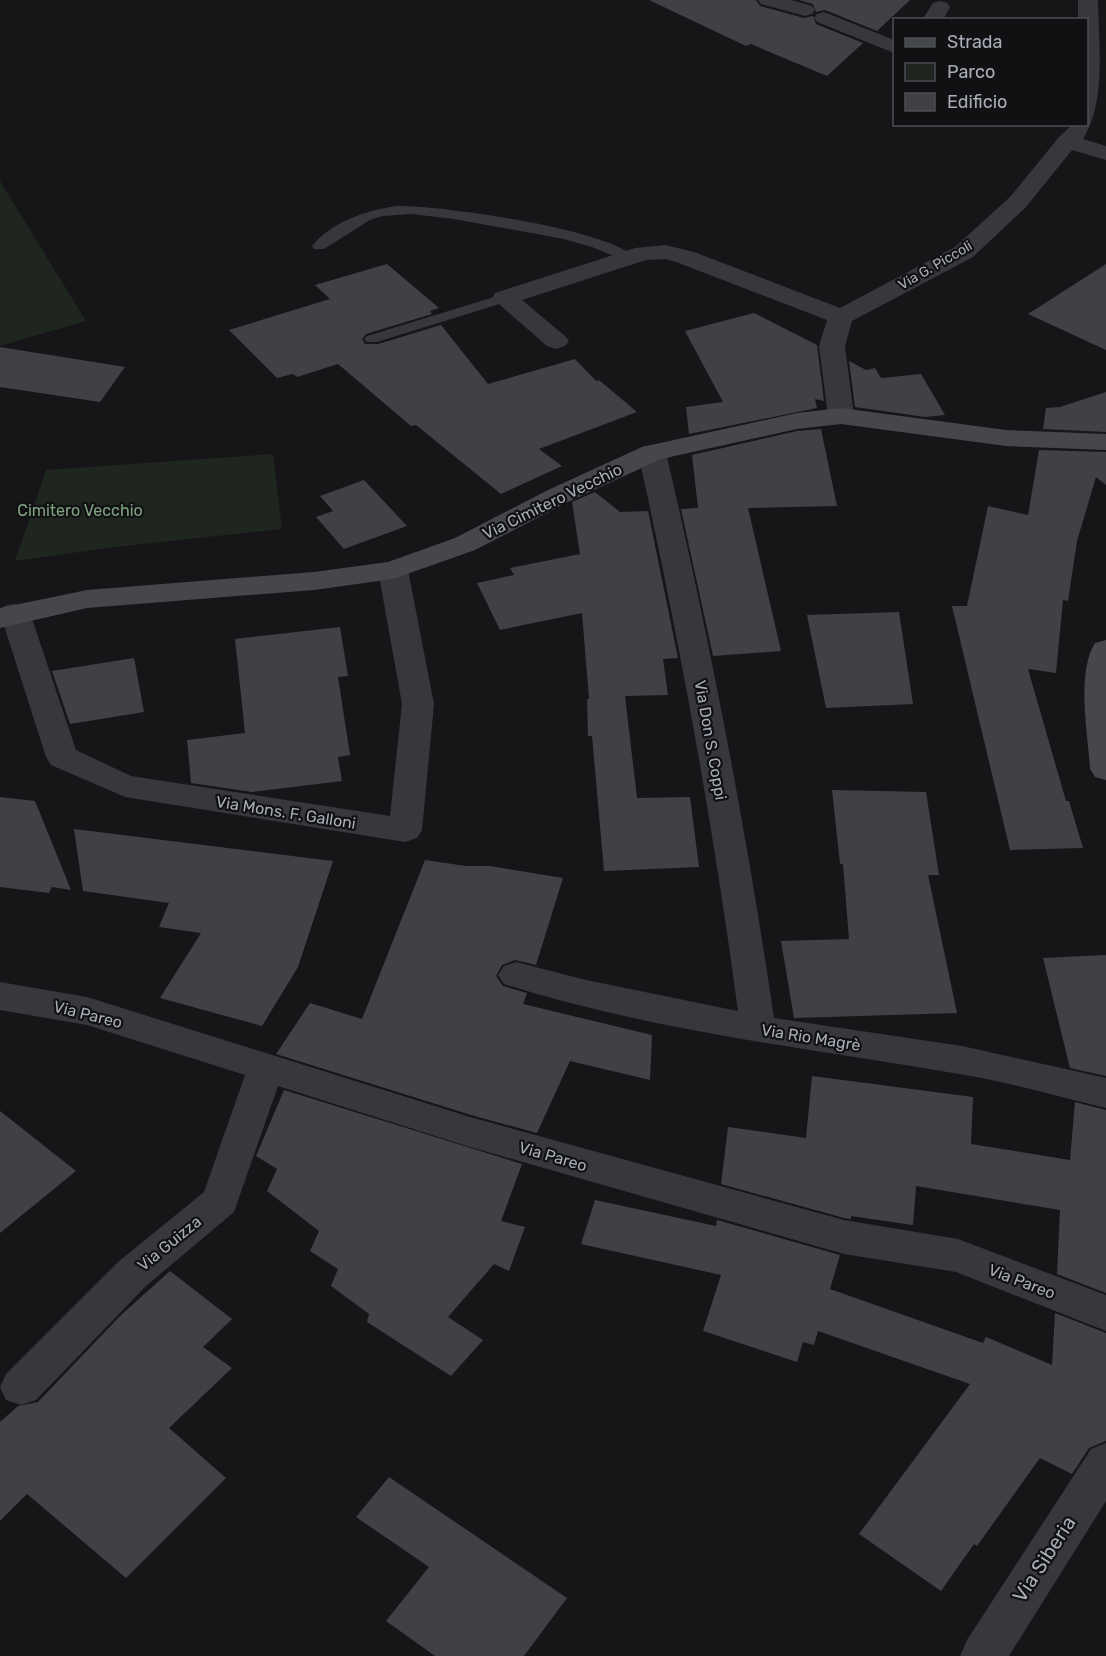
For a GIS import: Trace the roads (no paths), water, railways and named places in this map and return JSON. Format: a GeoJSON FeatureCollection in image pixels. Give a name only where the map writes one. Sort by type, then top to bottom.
{"type":"FeatureCollection","features":[{"type":"Feature","properties":{"kind":"street"},"geometry":{"type":"LineString","coordinates":[[768,0],[814,14],[893,47]]}},
{"type":"Feature","properties":{"kind":"street","name":"Via G. Piccoli"},"geometry":{"type":"LineString","coordinates":[[1087,18],[1088,0]]}},
{"type":"Feature","properties":{"kind":"street","name":"Via G. Piccoli"},"geometry":{"type":"LineString","coordinates":[[1088,22],[1096,52],[1099,85],[1093,115],[1088,120]]}},
{"type":"Feature","properties":{"kind":"street"},"geometry":{"type":"LineString","coordinates":[[1081,128],[1106,153]]}},
{"type":"Feature","properties":{"kind":"street","name":"Via G. Piccoli"},"geometry":{"type":"LineString","coordinates":[[841,317],[964,252],[1018,202],[1081,128]]}},
{"type":"Feature","properties":{"kind":"street"},"geometry":{"type":"LineString","coordinates":[[504,298],[644,253],[665,252],[685,257],[841,317],[832,346],[841,416]]}},
{"type":"Feature","properties":{"kind":"street"},"geometry":{"type":"LineString","coordinates":[[504,298],[556,341]]}},
{"type":"Feature","properties":{"kind":"street","name":"Via Cimitero Vecchio"},"geometry":{"type":"LineString","coordinates":[[8,616],[87,599],[314,581],[393,570],[465,544],[558,495],[652,453],[797,421],[841,416],[1006,438],[1106,442]]}},
{"type":"Feature","properties":{"kind":"street","name":"Via Don S. Coppi"},"geometry":{"type":"LineString","coordinates":[[652,453],[684,588],[741,905],[758,1029]]}},
{"type":"Feature","properties":{"kind":"street","name":"Via Mons. F. Galloni"},"geometry":{"type":"LineString","coordinates":[[8,616],[62,757],[125,786],[405,830],[418,704],[393,570]]}},
{"type":"Feature","properties":{"kind":"street"},"geometry":{"type":"LineString","coordinates":[[1106,650],[1100,682],[1106,769]]}},
{"type":"Feature","properties":{"kind":"street","name":"Via Rio Magrè"},"geometry":{"type":"LineString","coordinates":[[516,975],[586,994],[758,1029],[962,1060],[1106,1093]]}},
{"type":"Feature","properties":{"kind":"street","name":"Via Pareo"},"geometry":{"type":"LineString","coordinates":[[0,996],[87,1011],[470,1132],[844,1237],[958,1256],[1106,1313]]}},
{"type":"Feature","properties":{"kind":"street","name":"Via Guizza"},"geometry":{"type":"LineString","coordinates":[[21,1387],[132,1274],[220,1201],[266,1067]]}},
{"type":"Feature","properties":{"kind":"street","name":"Via Siberia"},"geometry":{"type":"LineString","coordinates":[[983,1656],[1106,1462]]}},
{"type":"Feature","properties":{"kind":"lane"},"geometry":{"type":"LineString","coordinates":[[319,246],[368,216],[389,211],[409,211],[468,217],[573,235],[600,244],[628,258]]}},
{"type":"Feature","properties":{"kind":"lane"},"geometry":{"type":"LineString","coordinates":[[372,339],[504,298]]}},
{"type":"Feature","properties":{"kind":"park label","name":"Cimitero Vecchio"},"geometry":{"type":"Point","coordinates":[80,510]}}]}
